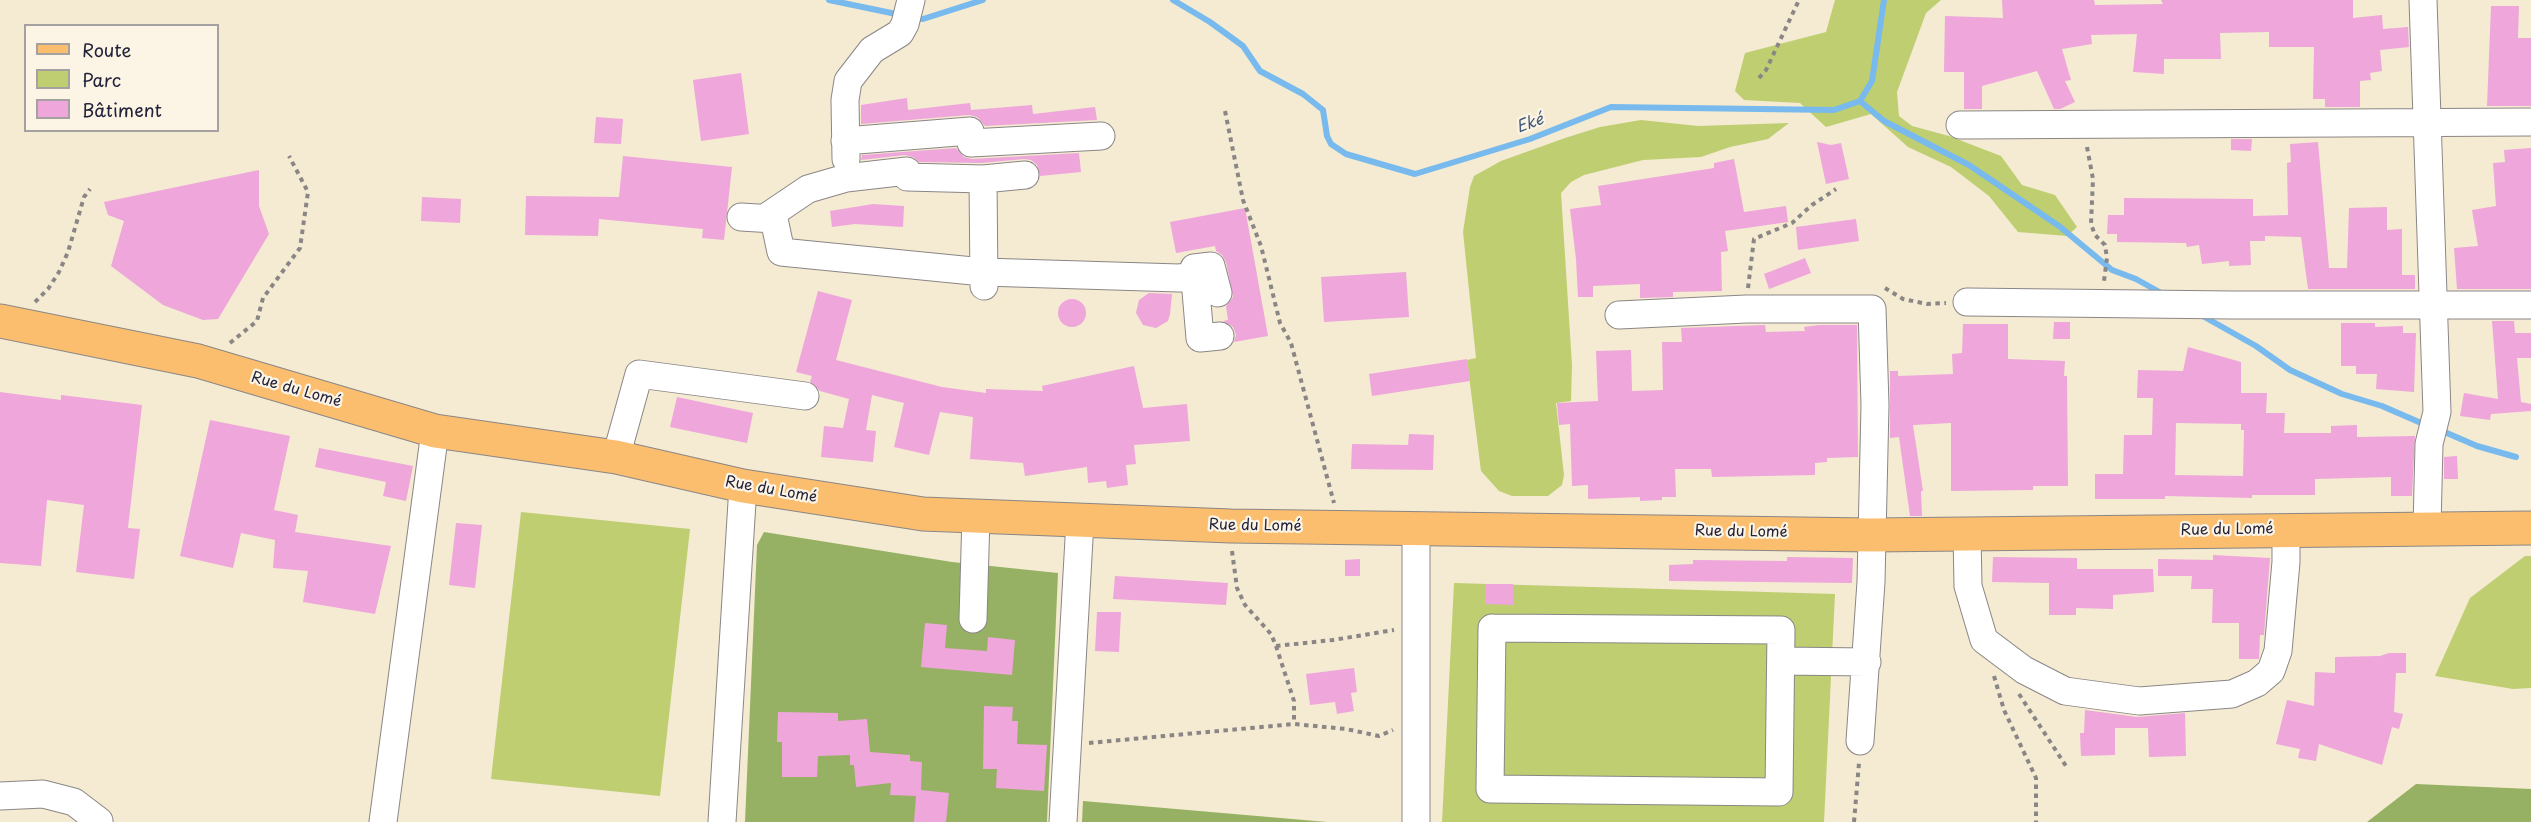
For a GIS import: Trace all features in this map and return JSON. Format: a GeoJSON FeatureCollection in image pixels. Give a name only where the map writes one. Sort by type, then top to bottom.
{"type":"FeatureCollection","features":[{"type":"Feature","properties":{"kind":"main road","name":"Rue du Lomé"},"geometry":{"type":"LineString","coordinates":[[7,322],[198,361],[435,430],[616,457],[743,486],[923,514],[1231,526],[1871,535],[2531,528]]}},
{"type":"Feature","properties":{"kind":"street"},"geometry":{"type":"LineString","coordinates":[[846,178],[845,100],[849,81],[872,50],[900,33],[905,24],[911,0]]}},
{"type":"Feature","properties":{"kind":"street"},"geometry":{"type":"LineString","coordinates":[[2423,0],[2437,412],[2429,444],[2427,528]]}},
{"type":"Feature","properties":{"kind":"street"},"geometry":{"type":"LineString","coordinates":[[1960,125],[2531,122]]}},
{"type":"Feature","properties":{"kind":"street"},"geometry":{"type":"LineString","coordinates":[[845,141],[970,131],[971,142],[1101,136]]}},
{"type":"Feature","properties":{"kind":"street"},"geometry":{"type":"LineString","coordinates":[[1024,175],[983,179],[907,177],[907,171],[846,178],[808,189],[753,218],[774,219],[781,252],[984,279],[1194,276]]}},
{"type":"Feature","properties":{"kind":"street"},"geometry":{"type":"LineString","coordinates":[[983,179],[984,279]]}},
{"type":"Feature","properties":{"kind":"street"},"geometry":{"type":"LineString","coordinates":[[1218,293],[1211,266],[1194,268],[1200,338],[1220,336]]}},
{"type":"Feature","properties":{"kind":"street"},"geometry":{"type":"LineString","coordinates":[[1967,302],[2232,305],[2531,304]]}},
{"type":"Feature","properties":{"kind":"street"},"geometry":{"type":"LineString","coordinates":[[1619,315],[1746,309],[1872,309],[1875,405],[1867,662],[1860,741]]}},
{"type":"Feature","properties":{"kind":"street"},"geometry":{"type":"LineString","coordinates":[[616,457],[639,374],[805,396]]}},
{"type":"Feature","properties":{"kind":"street"},"geometry":{"type":"LineString","coordinates":[[383,822],[435,430]]}},
{"type":"Feature","properties":{"kind":"street"},"geometry":{"type":"LineString","coordinates":[[722,822],[743,486]]}},
{"type":"Feature","properties":{"kind":"street"},"geometry":{"type":"LineString","coordinates":[[973,619],[976,516]]}},
{"type":"Feature","properties":{"kind":"street"},"geometry":{"type":"LineString","coordinates":[[1063,822],[1080,521]]}},
{"type":"Feature","properties":{"kind":"street"},"geometry":{"type":"LineString","coordinates":[[1416,528],[1414,627],[1416,822]]}},
{"type":"Feature","properties":{"kind":"street"},"geometry":{"type":"LineString","coordinates":[[1967,534],[1968,586],[1984,640],[2024,670],[2065,691],[2139,701],[2232,694],[2257,683],[2271,671],[2279,640],[2286,562],[2286,530]]}},
{"type":"Feature","properties":{"kind":"street"},"geometry":{"type":"LineString","coordinates":[[1492,628],[1781,630],[1781,661],[1779,792],[1490,789],[1492,628]]}},
{"type":"Feature","properties":{"kind":"street"},"geometry":{"type":"LineString","coordinates":[[1781,661],[1867,662]]}},
{"type":"Feature","properties":{"kind":"street"},"geometry":{"type":"LineString","coordinates":[[0,796],[43,794],[74,802],[99,821]]}},
{"type":"Feature","properties":{"kind":"path"},"geometry":{"type":"LineString","coordinates":[[1759,78],[1766,70],[1799,0]]}},
{"type":"Feature","properties":{"kind":"path"},"geometry":{"type":"LineString","coordinates":[[1225,111],[1243,200],[1261,246],[1280,323],[1291,343],[1340,527]]}},
{"type":"Feature","properties":{"kind":"path"},"geometry":{"type":"LineString","coordinates":[[2073,124],[2085,142],[2091,161],[2093,179],[2091,224],[2095,235],[2105,245],[2104,272]]}},
{"type":"Feature","properties":{"kind":"path"},"geometry":{"type":"LineString","coordinates":[[198,361],[238,339],[257,321],[263,298],[300,248],[308,192],[289,156]]}},
{"type":"Feature","properties":{"kind":"path"},"geometry":{"type":"LineString","coordinates":[[7,322],[48,290],[68,252],[84,197],[90,189]]}},
{"type":"Feature","properties":{"kind":"path"},"geometry":{"type":"LineString","coordinates":[[1746,309],[1754,239],[1792,223],[1836,189]]}},
{"type":"Feature","properties":{"kind":"path"},"geometry":{"type":"LineString","coordinates":[[1872,309],[1869,286],[1886,288],[1903,299],[1927,304],[1967,302]]}},
{"type":"Feature","properties":{"kind":"path"},"geometry":{"type":"LineString","coordinates":[[1231,526],[1233,568],[1237,588],[1245,605],[1266,628],[1276,646],[1294,701],[1294,724]]}},
{"type":"Feature","properties":{"kind":"path"},"geometry":{"type":"LineString","coordinates":[[1276,646],[1333,640],[1414,627]]}},
{"type":"Feature","properties":{"kind":"path"},"geometry":{"type":"LineString","coordinates":[[1984,640],[2004,710],[2036,778],[2036,822]]}},
{"type":"Feature","properties":{"kind":"path"},"geometry":{"type":"LineString","coordinates":[[2016,689],[2066,766]]}},
{"type":"Feature","properties":{"kind":"path"},"geometry":{"type":"LineString","coordinates":[[1068,745],[1294,724],[1346,729],[1379,736],[1415,719]]}},
{"type":"Feature","properties":{"kind":"path"},"geometry":{"type":"LineString","coordinates":[[1854,822],[1860,741]]}},
{"type":"Feature","properties":{"kind":"green space"},"geometry":{"type":"Polygon","coordinates":[[[1835,0],[1941,0],[1926,13],[1897,92],[1899,116],[1912,126],[1949,136],[2001,156],[2022,185],[2055,195],[2077,227],[2067,236],[2018,232],[1989,196],[1951,167],[1908,147],[1871,114],[1826,127],[1800,103],[1744,100],[1735,91],[1745,53],[1826,32],[1835,0]]]}},
{"type":"Feature","properties":{"kind":"green space"},"geometry":{"type":"Polygon","coordinates":[[[1641,120],[1698,126],[1789,123],[1768,139],[1730,147],[1701,157],[1643,160],[1584,175],[1571,182],[1561,193],[1572,365],[1571,401],[1556,403],[1564,475],[1562,485],[1548,496],[1512,496],[1499,491],[1481,471],[1467,360],[1476,358],[1463,232],[1470,187],[1474,176],[1501,161],[1600,127],[1641,120]]]}},
{"type":"Feature","properties":{"kind":"green space"},"geometry":{"type":"Polygon","coordinates":[[[521,512],[690,529],[660,796],[491,779],[521,512]]]}},
{"type":"Feature","properties":{"kind":"green space"},"geometry":{"type":"Polygon","coordinates":[[[764,532],[952,562],[1058,573],[1047,822],[745,822],[757,545],[764,532]]]}},
{"type":"Feature","properties":{"kind":"green space"},"geometry":{"type":"Polygon","coordinates":[[[2525,556],[2531,556],[2531,688],[2513,689],[2435,676],[2470,598],[2525,556]]]}},
{"type":"Feature","properties":{"kind":"green space"},"geometry":{"type":"Polygon","coordinates":[[[1454,583],[1835,594],[1824,822],[1442,822],[1454,583]]]}},
{"type":"Feature","properties":{"kind":"green space"},"geometry":{"type":"Polygon","coordinates":[[[2416,784],[2531,789],[2531,822],[2367,822],[2416,784]]]}},
{"type":"Feature","properties":{"kind":"green space"},"geometry":{"type":"Polygon","coordinates":[[[1083,801],[1327,822],[1082,822],[1083,801]]]}},
{"type":"Feature","properties":{"kind":"building"},"geometry":{"type":"Polygon","coordinates":[[[2002,0],[2094,0],[2095,5],[2163,4],[2161,0],[2353,0],[2353,18],[2382,15],[2383,29],[2408,27],[2409,47],[2380,50],[2382,71],[2370,73],[2371,80],[2360,81],[2360,107],[2325,107],[2325,99],[2313,99],[2314,47],[2269,47],[2269,32],[2220,33],[2221,59],[2164,59],[2164,74],[2133,72],[2137,34],[2091,35],[2092,44],[2062,49],[2071,80],[2065,81],[2075,102],[2060,109],[2054,109],[2037,71],[1982,86],[1982,109],[1964,109],[1964,72],[1944,72],[1945,16],[2003,18],[2002,0]]]}},
{"type":"Feature","properties":{"kind":"building"},"geometry":{"type":"Polygon","coordinates":[[[2491,6],[2519,6],[2518,38],[2531,38],[2531,106],[2487,106],[2491,6]]]}},
{"type":"Feature","properties":{"kind":"building"},"geometry":{"type":"Polygon","coordinates":[[[741,73],[749,134],[701,141],[693,80],[741,73]]]}},
{"type":"Feature","properties":{"kind":"building"},"geometry":{"type":"Polygon","coordinates":[[[907,98],[908,110],[970,103],[971,110],[1032,105],[1033,114],[1095,107],[1097,120],[985,126],[977,117],[969,115],[861,124],[861,105],[907,98]]]}},
{"type":"Feature","properties":{"kind":"building"},"geometry":{"type":"Polygon","coordinates":[[[596,117],[623,119],[621,144],[594,143],[596,117]]]}},
{"type":"Feature","properties":{"kind":"building"},"geometry":{"type":"Polygon","coordinates":[[[2231,139],[2252,139],[2251,151],[2231,150],[2231,139]]]}},
{"type":"Feature","properties":{"kind":"building"},"geometry":{"type":"Polygon","coordinates":[[[1817,142],[1831,145],[1841,143],[1849,179],[1826,184],[1817,142]]]}},
{"type":"Feature","properties":{"kind":"building"},"geometry":{"type":"Polygon","coordinates":[[[2318,142],[2329,268],[2347,268],[2349,208],[2387,207],[2387,230],[2402,229],[2402,275],[2415,275],[2415,289],[2308,289],[2301,237],[2265,236],[2265,241],[2250,241],[2251,265],[2229,266],[2229,261],[2202,264],[2199,245],[2187,247],[2186,243],[2117,242],[2117,234],[2107,234],[2108,215],[2124,215],[2124,198],[2253,199],[2253,216],[2288,215],[2287,163],[2291,162],[2290,144],[2318,142]]]}},
{"type":"Feature","properties":{"kind":"building"},"geometry":{"type":"Polygon","coordinates":[[[956,148],[964,157],[972,159],[1079,153],[1081,172],[1040,176],[1037,165],[1031,160],[1024,159],[982,163],[919,162],[905,155],[861,160],[862,155],[956,148]]]}},
{"type":"Feature","properties":{"kind":"building"},"geometry":{"type":"Polygon","coordinates":[[[2531,148],[2531,289],[2457,289],[2454,248],[2478,246],[2472,210],[2496,206],[2493,163],[2505,162],[2504,150],[2531,148]]]}},
{"type":"Feature","properties":{"kind":"building"},"geometry":{"type":"Polygon","coordinates":[[[623,156],[732,167],[724,240],[702,238],[703,229],[599,219],[598,236],[525,235],[526,196],[619,197],[623,156]]]}},
{"type":"Feature","properties":{"kind":"building"},"geometry":{"type":"Polygon","coordinates":[[[1734,159],[1744,212],[1786,206],[1788,222],[1725,231],[1728,251],[1721,252],[1722,291],[1673,292],[1673,297],[1640,298],[1640,284],[1593,286],[1593,297],[1578,297],[1570,209],[1601,205],[1598,186],[1714,168],[1714,163],[1734,159]]]}},
{"type":"Feature","properties":{"kind":"building"},"geometry":{"type":"Polygon","coordinates":[[[259,170],[259,206],[269,234],[218,319],[203,320],[163,305],[111,266],[124,221],[108,215],[104,202],[259,170]]]}},
{"type":"Feature","properties":{"kind":"building"},"geometry":{"type":"Polygon","coordinates":[[[422,197],[461,199],[460,223],[421,221],[422,197]]]}},
{"type":"Feature","properties":{"kind":"building"},"geometry":{"type":"Polygon","coordinates":[[[873,204],[904,206],[903,227],[855,224],[832,227],[830,211],[873,204]]]}},
{"type":"Feature","properties":{"kind":"building"},"geometry":{"type":"Polygon","coordinates":[[[1245,208],[1268,336],[1234,342],[1236,335],[1233,327],[1223,321],[1228,320],[1226,306],[1233,297],[1226,262],[1216,251],[1215,246],[1176,253],[1170,222],[1245,208]]]}},
{"type":"Feature","properties":{"kind":"building"},"geometry":{"type":"Polygon","coordinates":[[[1856,219],[1859,241],[1798,250],[1796,227],[1856,219]]]}},
{"type":"Feature","properties":{"kind":"building"},"geometry":{"type":"Polygon","coordinates":[[[1805,258],[1811,273],[1769,289],[1764,274],[1805,258]]]}},
{"type":"Feature","properties":{"kind":"building"},"geometry":{"type":"Polygon","coordinates":[[[1406,272],[1409,317],[1324,322],[1321,277],[1406,272]]]}},
{"type":"Feature","properties":{"kind":"building"},"geometry":{"type":"Polygon","coordinates":[[[818,291],[852,300],[836,360],[942,387],[986,393],[986,389],[1043,391],[1042,386],[1134,366],[1143,408],[1187,404],[1190,441],[1134,445],[1136,464],[1126,465],[1128,485],[1107,488],[1106,481],[1088,483],[1087,467],[1025,476],[1023,463],[970,459],[973,417],[940,412],[929,455],[894,447],[904,403],[872,395],[866,430],[876,431],[873,462],[821,457],[824,426],[843,428],[849,399],[820,391],[810,382],[812,376],[796,372],[818,291]]]}},
{"type":"Feature","properties":{"kind":"building"},"geometry":{"type":"Polygon","coordinates":[[[1149,293],[1172,294],[1168,321],[1156,328],[1143,325],[1136,313],[1139,300],[1149,293]]]}},
{"type":"Feature","properties":{"kind":"building"},"geometry":{"type":"Polygon","coordinates":[[[1072,299],[1082,303],[1086,313],[1082,323],[1072,327],[1062,323],[1058,313],[1062,303],[1072,299]]]}},
{"type":"Feature","properties":{"kind":"building"},"geometry":{"type":"Polygon","coordinates":[[[2492,321],[2514,321],[2515,333],[2531,333],[2531,358],[2517,358],[2521,402],[2531,404],[2531,411],[2491,414],[2490,420],[2460,416],[2464,393],[2498,399],[2492,321]]]}},
{"type":"Feature","properties":{"kind":"building"},"geometry":{"type":"Polygon","coordinates":[[[2054,322],[2070,322],[2070,339],[2053,339],[2054,322]]]}},
{"type":"Feature","properties":{"kind":"building"},"geometry":{"type":"Polygon","coordinates":[[[2341,323],[2375,323],[2375,327],[2403,326],[2403,333],[2416,333],[2414,392],[2376,389],[2377,374],[2356,374],[2356,366],[2341,366],[2341,323]]]}},
{"type":"Feature","properties":{"kind":"building"},"geometry":{"type":"Polygon","coordinates":[[[1963,324],[2008,324],[2008,359],[2065,361],[2068,486],[2033,486],[2033,490],[1951,491],[1951,423],[1913,425],[1923,491],[1921,491],[1922,516],[1910,516],[1899,437],[1890,438],[1890,371],[1898,371],[1898,376],[1953,374],[1952,354],[1962,353],[1963,324]]]}},
{"type":"Feature","properties":{"kind":"building"},"geometry":{"type":"Polygon","coordinates":[[[1765,325],[1766,332],[1805,331],[1804,327],[1819,325],[1857,325],[1858,457],[1827,458],[1827,462],[1815,463],[1815,475],[1712,477],[1711,469],[1675,469],[1676,497],[1662,497],[1662,500],[1640,501],[1640,497],[1588,499],[1588,485],[1572,486],[1570,424],[1559,425],[1557,403],[1598,401],[1596,351],[1631,350],[1632,391],[1663,390],[1662,342],[1682,342],[1681,328],[1765,325]]]}},
{"type":"Feature","properties":{"kind":"building"},"geometry":{"type":"Polygon","coordinates":[[[2188,347],[2241,362],[2241,393],[2267,393],[2266,413],[2285,413],[2284,433],[2331,433],[2331,426],[2357,425],[2357,437],[2415,436],[2412,496],[2391,496],[2391,477],[2315,479],[2315,495],[2252,495],[2252,498],[2165,496],[2165,499],[2095,499],[2095,474],[2123,474],[2124,435],[2152,435],[2153,398],[2137,398],[2138,370],[2183,371],[2188,347]],[[2176,423],[2175,475],[2243,476],[2244,430],[2241,430],[2241,424],[2176,423]]]}},
{"type":"Feature","properties":{"kind":"building"},"geometry":{"type":"Polygon","coordinates":[[[1467,359],[1470,381],[1372,396],[1369,374],[1467,359]]]}},
{"type":"Feature","properties":{"kind":"building"},"geometry":{"type":"Polygon","coordinates":[[[0,392],[61,400],[61,395],[142,405],[128,528],[140,529],[134,579],[76,572],[84,505],[47,500],[41,566],[0,563],[0,392]]]}},
{"type":"Feature","properties":{"kind":"building"},"geometry":{"type":"Polygon","coordinates":[[[677,397],[753,413],[747,443],[670,427],[677,397]]]}},
{"type":"Feature","properties":{"kind":"building"},"geometry":{"type":"Polygon","coordinates":[[[210,420],[290,436],[274,510],[298,515],[295,532],[391,546],[375,614],[303,602],[308,571],[273,568],[275,540],[241,533],[233,568],[180,556],[210,420]]]}},
{"type":"Feature","properties":{"kind":"building"},"geometry":{"type":"Polygon","coordinates":[[[1409,434],[1434,435],[1433,470],[1351,469],[1352,444],[1408,445],[1409,434]]]}},
{"type":"Feature","properties":{"kind":"building"},"geometry":{"type":"Polygon","coordinates":[[[319,448],[413,466],[406,501],[383,496],[386,482],[315,467],[319,448]]]}},
{"type":"Feature","properties":{"kind":"building"},"geometry":{"type":"Polygon","coordinates":[[[2457,456],[2458,479],[2444,479],[2444,457],[2457,456]]]}},
{"type":"Feature","properties":{"kind":"building"},"geometry":{"type":"Polygon","coordinates":[[[456,523],[482,525],[475,588],[449,585],[456,523]]]}},
{"type":"Feature","properties":{"kind":"building"},"geometry":{"type":"Polygon","coordinates":[[[2213,555],[2270,558],[2264,635],[2260,635],[2259,659],[2239,659],[2239,623],[2212,623],[2213,589],[2191,589],[2192,576],[2158,576],[2158,559],[2213,560],[2213,555]]]}},
{"type":"Feature","properties":{"kind":"building"},"geometry":{"type":"Polygon","coordinates":[[[1787,557],[1853,558],[1852,583],[1669,581],[1669,565],[1693,564],[1693,560],[1787,561],[1787,557]]]}},
{"type":"Feature","properties":{"kind":"building"},"geometry":{"type":"Polygon","coordinates":[[[1993,557],[2077,558],[2077,569],[2153,569],[2154,592],[2113,595],[2113,609],[2076,608],[2076,615],[2049,615],[2049,583],[1992,582],[1993,557]]]}},
{"type":"Feature","properties":{"kind":"building"},"geometry":{"type":"Polygon","coordinates":[[[1360,559],[1360,576],[1345,576],[1345,560],[1360,559]]]}},
{"type":"Feature","properties":{"kind":"building"},"geometry":{"type":"Polygon","coordinates":[[[1115,576],[1228,583],[1226,605],[1113,599],[1115,576]]]}},
{"type":"Feature","properties":{"kind":"building"},"geometry":{"type":"Polygon","coordinates":[[[1485,584],[1513,584],[1513,605],[1485,604],[1485,584]]]}},
{"type":"Feature","properties":{"kind":"building"},"geometry":{"type":"Polygon","coordinates":[[[1097,612],[1121,612],[1119,652],[1095,651],[1097,612]]]}},
{"type":"Feature","properties":{"kind":"building"},"geometry":{"type":"Polygon","coordinates":[[[925,623],[947,625],[945,648],[987,651],[988,637],[1015,640],[1012,675],[921,667],[925,623]]]}},
{"type":"Feature","properties":{"kind":"building"},"geometry":{"type":"Polygon","coordinates":[[[2389,653],[2406,653],[2406,673],[2396,673],[2394,712],[2403,714],[2399,729],[2392,727],[2382,765],[2319,744],[2316,761],[2298,758],[2300,749],[2276,744],[2287,700],[2314,706],[2315,672],[2335,673],[2335,657],[2380,656],[2389,653]]]}},
{"type":"Feature","properties":{"kind":"building"},"geometry":{"type":"Polygon","coordinates":[[[1354,668],[1357,692],[1351,693],[1354,711],[1337,714],[1335,702],[1310,705],[1306,674],[1354,668]]]}},
{"type":"Feature","properties":{"kind":"building"},"geometry":{"type":"Polygon","coordinates":[[[984,706],[1013,707],[1012,721],[1018,721],[1017,744],[1047,745],[1044,791],[996,788],[997,769],[983,769],[984,706]]]}},
{"type":"Feature","properties":{"kind":"building"},"geometry":{"type":"Polygon","coordinates":[[[2085,710],[2137,717],[2185,713],[2186,756],[2149,757],[2148,728],[2115,728],[2115,755],[2081,756],[2080,733],[2084,733],[2085,710]]]}},
{"type":"Feature","properties":{"kind":"building"},"geometry":{"type":"Polygon","coordinates":[[[778,712],[838,713],[838,721],[867,719],[870,752],[910,755],[910,761],[922,762],[921,790],[949,793],[946,822],[914,822],[916,796],[890,795],[891,783],[856,787],[854,765],[850,765],[850,755],[818,756],[817,777],[782,777],[782,742],[777,742],[778,712]]]}},
{"type":"Feature","properties":{"kind":"waterway","name":"Eké"},"geometry":{"type":"LineString","coordinates":[[829,0],[901,15]]}},
{"type":"Feature","properties":{"kind":"waterway","name":"Eké"},"geometry":{"type":"LineString","coordinates":[[914,18],[923,19],[983,0]]}},
{"type":"Feature","properties":{"kind":"waterway","name":"Eké"},"geometry":{"type":"LineString","coordinates":[[1173,0],[1210,22],[1243,46],[1260,71],[1303,94],[1323,110],[1327,136],[1331,144],[1346,154],[1415,174],[1530,139],[1611,107],[1834,110],[1860,101],[1872,81],[1884,0]]}},
{"type":"Feature","properties":{"kind":"waterway"},"geometry":{"type":"LineString","coordinates":[[1860,101],[1884,121],[1969,165],[2059,226],[2112,270],[2136,279],[2163,294]]}},
{"type":"Feature","properties":{"kind":"waterway"},"geometry":{"type":"LineString","coordinates":[[2201,315],[2256,346],[2290,370],[2342,394],[2382,406],[2428,426]]}},
{"type":"Feature","properties":{"kind":"waterway"},"geometry":{"type":"LineString","coordinates":[[2440,430],[2477,446],[2516,457]]}}]}
